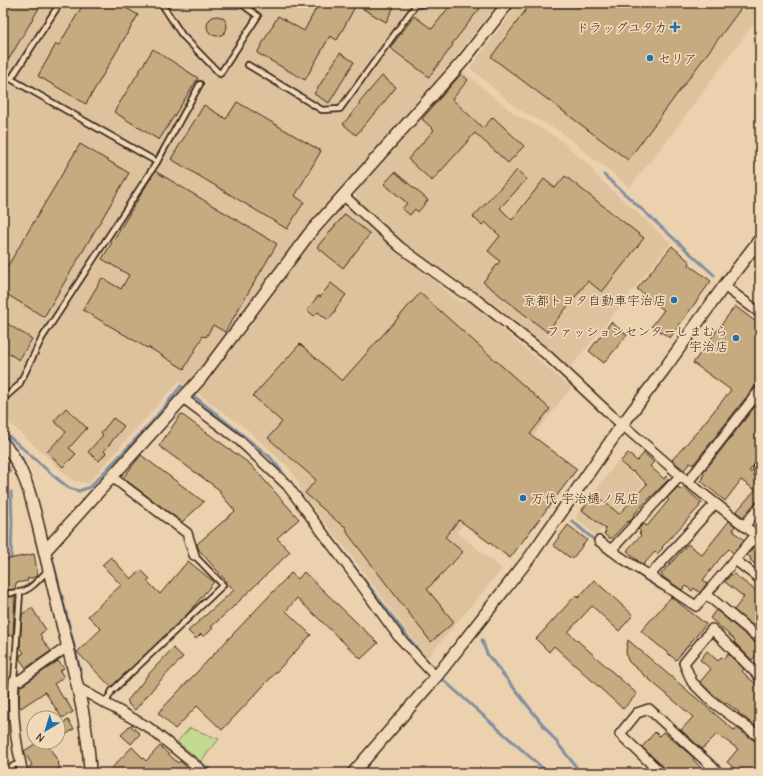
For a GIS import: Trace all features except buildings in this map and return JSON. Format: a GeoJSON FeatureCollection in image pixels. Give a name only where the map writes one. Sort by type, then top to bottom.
{"type":"FeatureCollection","features":[{"type":"Feature","properties":{"kind":"street"},"geometry":{"type":"LineString","coordinates":[[45,551],[201,378],[309,234],[463,60],[508,3]]}},
{"type":"Feature","properties":{"kind":"street"},"geometry":{"type":"LineString","coordinates":[[343,195],[400,247],[462,292],[472,296],[547,355],[622,425],[680,476],[758,537],[735,560],[696,606],[649,576],[599,541]]}},
{"type":"Feature","properties":{"kind":"street"},"geometry":{"type":"LineString","coordinates":[[353,773],[436,677],[530,557],[622,425],[760,239]]}},
{"type":"Feature","properties":{"kind":"street"},"geometry":{"type":"LineString","coordinates":[[724,286],[760,312]]}},
{"type":"Feature","properties":{"kind":"street"},"geometry":{"type":"LineString","coordinates":[[688,482],[760,390]]}},
{"type":"Feature","properties":{"kind":"street"},"geometry":{"type":"LineString","coordinates":[[183,398],[239,440],[287,485],[398,636],[436,677]]}},
{"type":"Feature","properties":{"kind":"street"},"geometry":{"type":"LineString","coordinates":[[3,443],[22,472],[33,503],[78,688],[90,755],[90,773]]}},
{"type":"Feature","properties":{"kind":"street"},"geometry":{"type":"LineString","coordinates":[[760,466],[758,469],[760,470]]}},
{"type":"Feature","properties":{"kind":"street"},"geometry":{"type":"LineString","coordinates":[[611,550],[680,476]]}},
{"type":"Feature","properties":{"kind":"street"},"geometry":{"type":"LineString","coordinates":[[112,477],[187,533],[194,555]]}},
{"type":"Feature","properties":{"kind":"street"},"geometry":{"type":"LineString","coordinates":[[649,576],[715,504]]}},
{"type":"Feature","properties":{"kind":"street"},"geometry":{"type":"LineString","coordinates":[[744,526],[760,507]]}},
{"type":"Feature","properties":{"kind":"street"},"geometry":{"type":"LineString","coordinates":[[735,560],[760,579]]}},
{"type":"Feature","properties":{"kind":"street"},"geometry":{"type":"LineString","coordinates":[[706,594],[760,639]]}},
{"type":"Feature","properties":{"kind":"street"},"geometry":{"type":"LineString","coordinates":[[760,677],[712,629],[684,663],[692,682],[711,701],[760,737]]}},
{"type":"Feature","properties":{"kind":"street"},"geometry":{"type":"LineString","coordinates":[[24,773],[18,752],[14,719],[14,681],[20,680],[67,647]]}},
{"type":"Feature","properties":{"kind":"street"},"geometry":{"type":"LineString","coordinates":[[78,688],[106,702],[148,727],[205,773]]}},
{"type":"Feature","properties":{"kind":"street"},"geometry":{"type":"LineString","coordinates":[[661,773],[620,734],[637,713],[649,709],[717,772]]}},
{"type":"Feature","properties":{"kind":"lane"},"geometry":{"type":"LineString","coordinates":[[11,80],[60,3]]}},
{"type":"Feature","properties":{"kind":"lane"},"geometry":{"type":"LineString","coordinates":[[161,3],[182,35],[220,74],[258,16],[240,3]]}},
{"type":"Feature","properties":{"kind":"lane"},"geometry":{"type":"LineString","coordinates":[[248,65],[322,110],[340,109],[415,6],[426,3]]}},
{"type":"Feature","properties":{"kind":"lane"},"geometry":{"type":"LineString","coordinates":[[3,74],[11,80],[157,162]]}},
{"type":"Feature","properties":{"kind":"lane"},"geometry":{"type":"LineString","coordinates":[[3,399],[19,385],[42,338],[157,162],[200,84]]}},
{"type":"Feature","properties":{"kind":"lane"},"geometry":{"type":"LineString","coordinates":[[106,702],[112,691],[223,585],[194,555]]}},
{"type":"Feature","properties":{"kind":"lane"},"geometry":{"type":"LineString","coordinates":[[3,594],[24,592],[49,570]]}},
{"type":"Feature","properties":{"kind":"lane"},"geometry":{"type":"LineString","coordinates":[[14,681],[20,592]]}},
{"type":"Feature","properties":{"kind":"lane"},"geometry":{"type":"LineString","coordinates":[[3,771],[21,762]]}},
{"type":"Feature","properties":{"kind":"shaded area"},"geometry":{"type":"Polygon","coordinates":[[[3,3],[498,3],[453,60],[265,282],[221,343],[186,385],[179,381],[88,483],[73,481],[3,417],[3,3]]]}},
{"type":"Feature","properties":{"kind":"shaded area"},"geometry":{"type":"Polygon","coordinates":[[[519,3],[760,3],[760,15],[668,139],[629,188],[607,168],[596,161],[561,132],[518,109],[470,68],[519,3]]]}},
{"type":"Feature","properties":{"kind":"shaded area"},"geometry":{"type":"Polygon","coordinates":[[[461,70],[515,114],[558,138],[593,169],[595,175],[671,243],[569,369],[472,291],[447,278],[376,221],[355,202],[357,186],[461,70]]]}},
{"type":"Feature","properties":{"kind":"shaded area"},"geometry":{"type":"Polygon","coordinates":[[[347,209],[460,302],[469,301],[571,388],[457,532],[502,569],[427,658],[357,563],[302,494],[298,481],[289,468],[248,430],[197,393],[312,241],[339,211],[347,209]]]}},
{"type":"Feature","properties":{"kind":"shaded area"},"geometry":{"type":"Polygon","coordinates":[[[618,461],[643,484],[596,535],[575,517],[618,461]]]}},
{"type":"Feature","properties":{"kind":"green space"},"geometry":{"type":"Polygon","coordinates":[[[190,728],[219,739],[201,761],[177,742],[190,728]]]}},
{"type":"Feature","properties":{"kind":"waterway"},"geometry":{"type":"LineString","coordinates":[[604,175],[714,275]]}},
{"type":"Feature","properties":{"kind":"waterway"},"geometry":{"type":"LineString","coordinates":[[3,431],[55,477],[69,488],[79,491],[90,487],[152,422],[181,386],[186,390]]}},
{"type":"Feature","properties":{"kind":"waterway"},"geometry":{"type":"LineString","coordinates":[[190,393],[270,457],[290,482]]}},
{"type":"Feature","properties":{"kind":"waterway"},"geometry":{"type":"LineString","coordinates":[[22,458],[25,468]]}},
{"type":"Feature","properties":{"kind":"waterway"},"geometry":{"type":"LineString","coordinates":[[3,461],[10,471]]}},
{"type":"Feature","properties":{"kind":"waterway"},"geometry":{"type":"LineString","coordinates":[[11,492],[11,562]]}},
{"type":"Feature","properties":{"kind":"waterway"},"geometry":{"type":"LineString","coordinates":[[316,517],[427,662]]}},
{"type":"Feature","properties":{"kind":"waterway"},"geometry":{"type":"LineString","coordinates":[[572,521],[598,543]]}},
{"type":"Feature","properties":{"kind":"waterway"},"geometry":{"type":"LineString","coordinates":[[52,557],[80,669]]}},
{"type":"Feature","properties":{"kind":"waterway"},"geometry":{"type":"LineString","coordinates":[[619,561],[660,589]]}},
{"type":"Feature","properties":{"kind":"waterway"},"geometry":{"type":"LineString","coordinates":[[482,640],[487,654],[581,773]]}},
{"type":"Feature","properties":{"kind":"waterway"},"geometry":{"type":"LineString","coordinates":[[440,677],[548,773]]}},
{"type":"Feature","properties":{"kind":"waterway"},"geometry":{"type":"LineString","coordinates":[[3,755],[4,761]]}},
{"type":"Feature","properties":{"kind":"waterway"},"geometry":{"type":"LineString","coordinates":[[200,762],[213,773]]}},
{"type":"Feature","properties":{"kind":"place","name":"ドラッグユタカ"},"geometry":{"type":"Point","coordinates":[675,27]}},
{"type":"Feature","properties":{"kind":"place","name":"セリア"},"geometry":{"type":"Point","coordinates":[650,58]}},
{"type":"Feature","properties":{"kind":"place","name":"京都トヨタ自動車宇治店"},"geometry":{"type":"Point","coordinates":[674,300]}},
{"type":"Feature","properties":{"kind":"place","name":"ファッションセンターしまむら 宇治店"},"geometry":{"type":"Point","coordinates":[736,338]}},
{"type":"Feature","properties":{"kind":"place","name":"万代 宇治樋ノ尻店"},"geometry":{"type":"Point","coordinates":[523,498]}}]}
